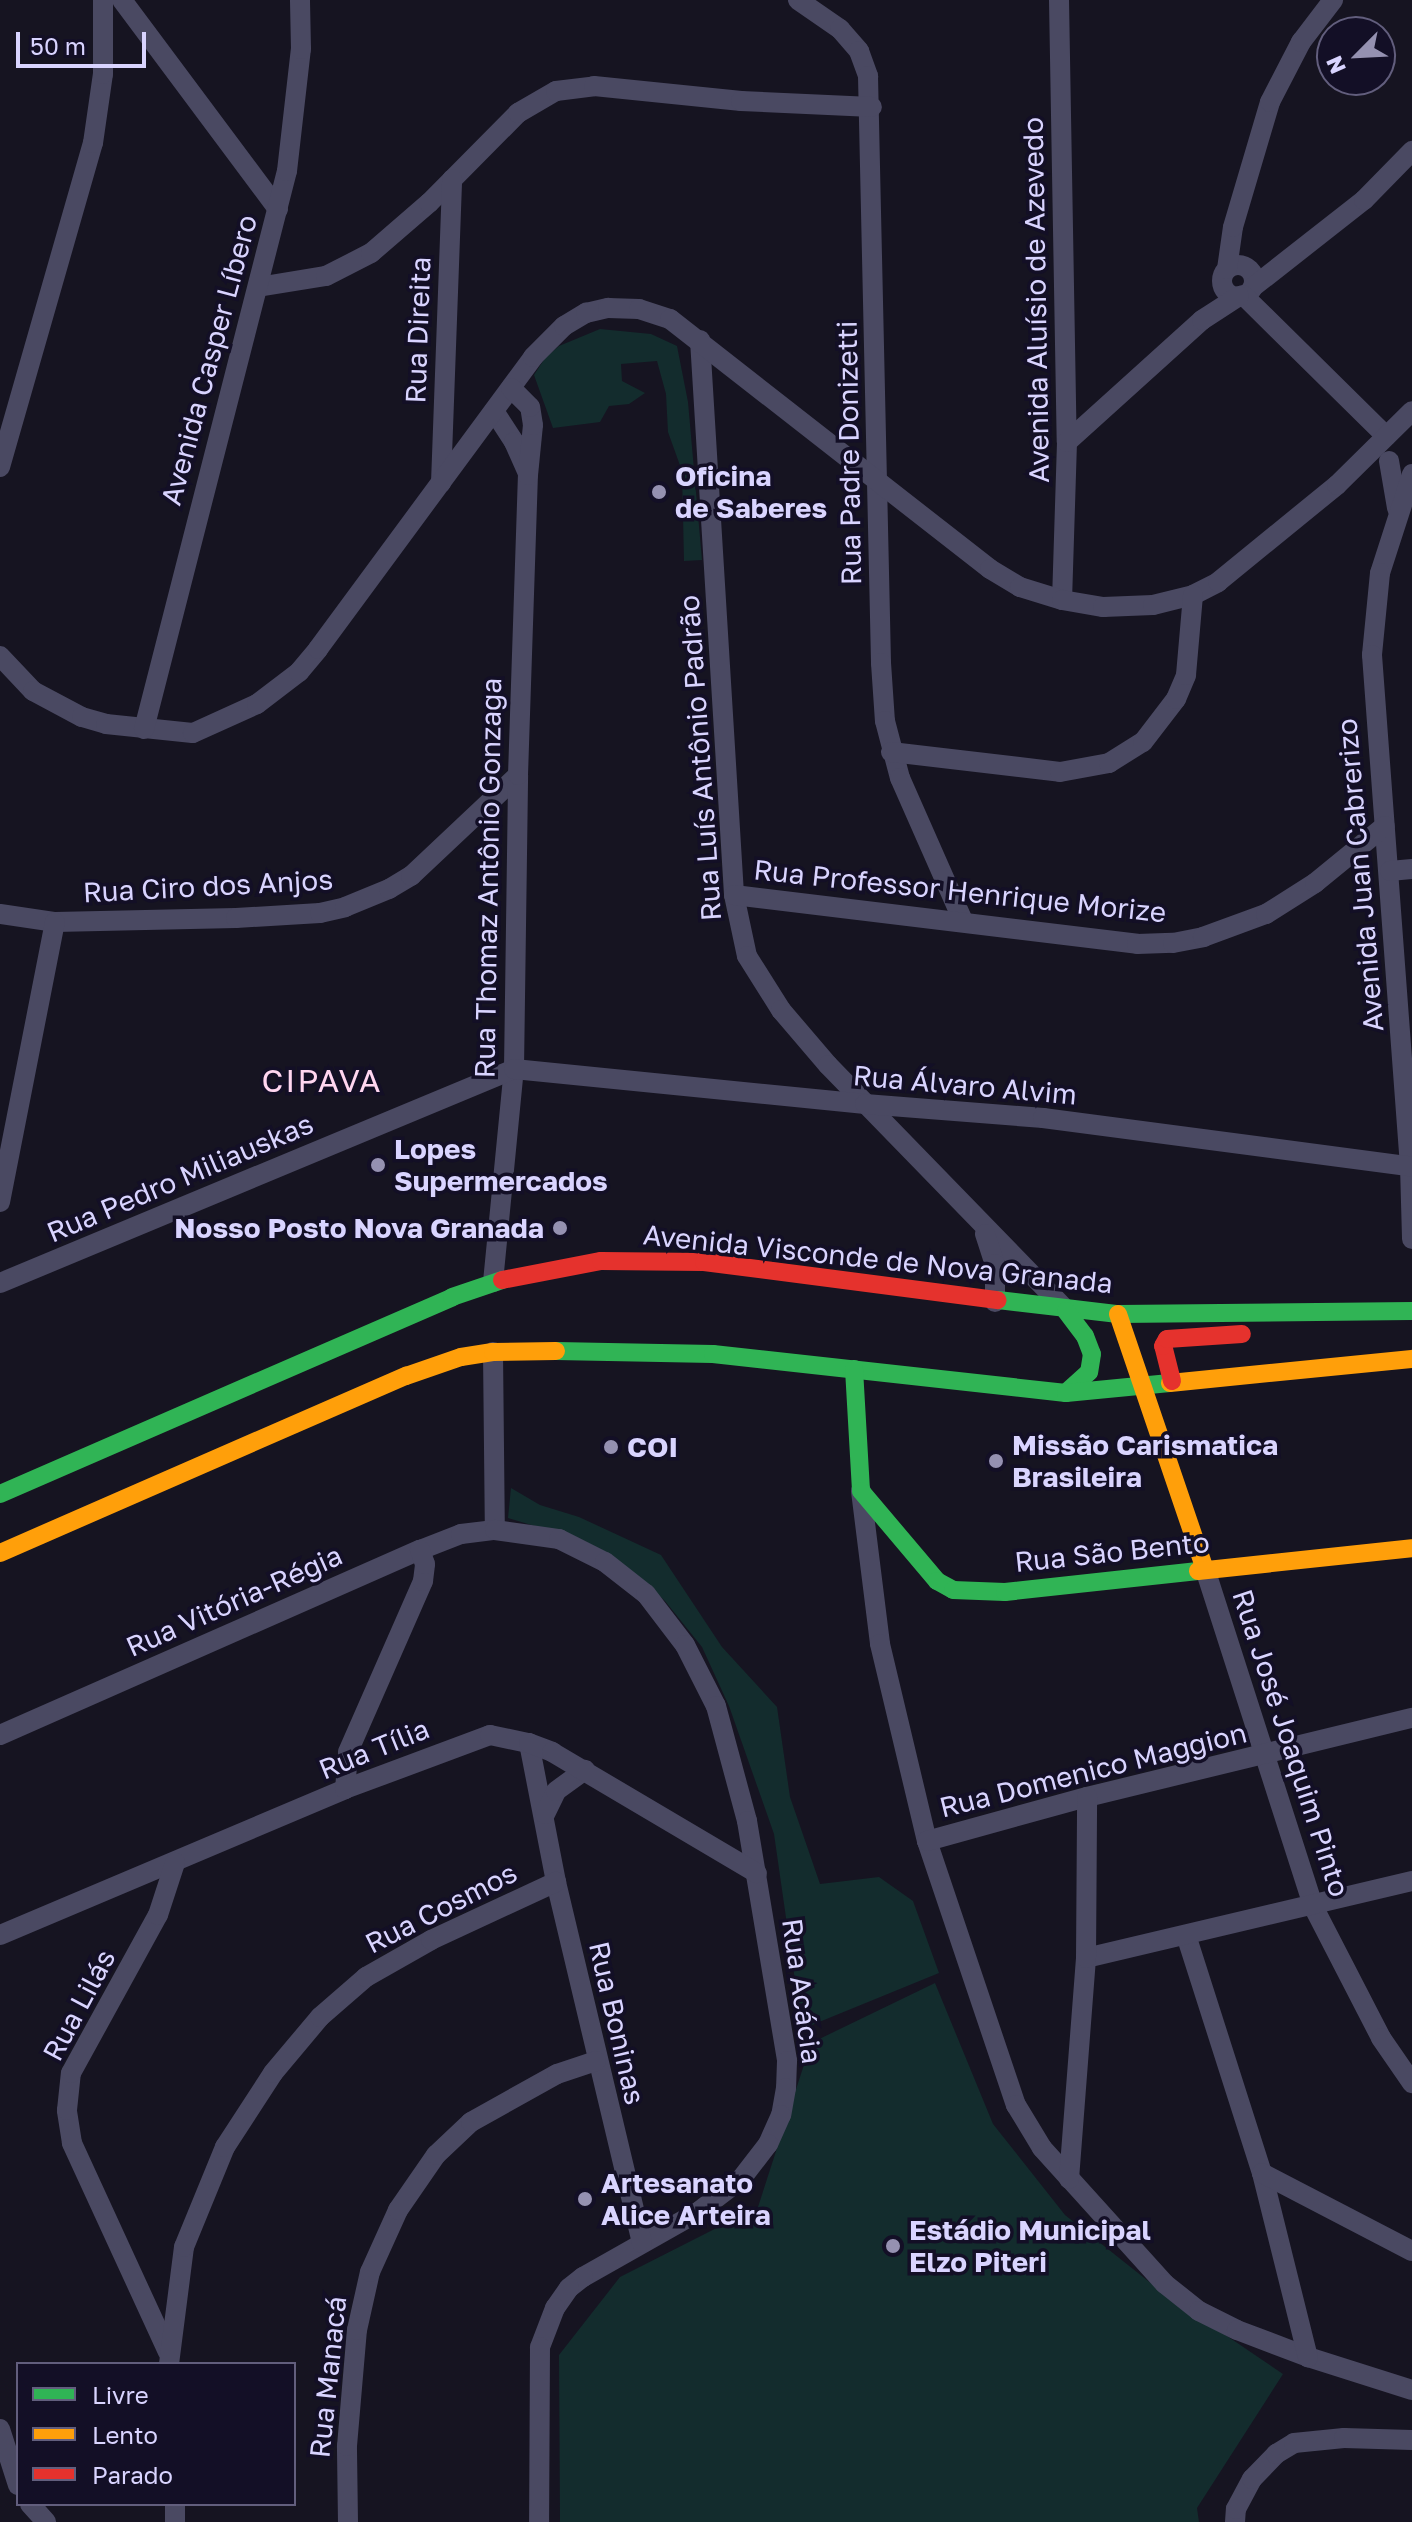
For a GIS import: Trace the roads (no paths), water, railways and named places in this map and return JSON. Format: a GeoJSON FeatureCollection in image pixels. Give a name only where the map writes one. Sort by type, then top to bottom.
{"type":"FeatureCollection","features":[{"type":"Feature","properties":{"kind":"main road","name":"Avenida Visconde de Nova Granada"},"geometry":{"type":"LineString","coordinates":[[0,1494],[452,1297],[493,1282],[601,1261],[659,1259],[704,1262],[1066,1311],[1118,1314],[1405,1312]]}},
{"type":"Feature","properties":{"kind":"main road"},"geometry":{"type":"LineString","coordinates":[[1066,1311],[1085,1336],[1092,1354],[1089,1372],[1066,1393]]}},
{"type":"Feature","properties":{"kind":"main road"},"geometry":{"type":"LineString","coordinates":[[1291,1332],[1366,1327],[1405,1312]]}},
{"type":"Feature","properties":{"kind":"main road","name":"Rua José Joaquim Pinto"},"geometry":{"type":"LineString","coordinates":[[1118,1314],[1205,1569]]}},
{"type":"Feature","properties":{"kind":"main road"},"geometry":{"type":"LineString","coordinates":[[1172,1381],[1163,1346],[1167,1339],[1261,1333]]}},
{"type":"Feature","properties":{"kind":"main road"},"geometry":{"type":"LineString","coordinates":[[0,1553],[406,1376],[461,1357],[493,1352],[618,1350],[698,1354],[1066,1393],[1412,1359]]}},
{"type":"Feature","properties":{"kind":"main road"},"geometry":{"type":"LineString","coordinates":[[854,1369],[861,1491]]}},
{"type":"Feature","properties":{"kind":"main road","name":"Rua São Bento"},"geometry":{"type":"LineString","coordinates":[[861,1491],[937,1581],[953,1590],[1005,1592],[1412,1548]]}},
{"type":"Feature","properties":{"kind":"street"},"geometry":{"type":"LineString","coordinates":[[0,467],[93,143],[103,74],[103,0]]}},
{"type":"Feature","properties":{"kind":"street"},"geometry":{"type":"LineString","coordinates":[[122,0],[278,209]]}},
{"type":"Feature","properties":{"kind":"street","name":"Avenida Casper Líbero"},"geometry":{"type":"LineString","coordinates":[[144,729],[180,578],[278,209],[296,107],[300,0]]}},
{"type":"Feature","properties":{"kind":"street","name":"Rua Padre Donizetti"},"geometry":{"type":"LineString","coordinates":[[798,0],[827,18],[859,51],[868,76],[872,107],[881,663],[891,752],[963,921]]}},
{"type":"Feature","properties":{"kind":"street","name":"Avenida Aluísio de Azevedo"},"geometry":{"type":"LineString","coordinates":[[1059,0],[1067,442],[1062,600]]}},
{"type":"Feature","properties":{"kind":"street"},"geometry":{"type":"LineString","coordinates":[[1333,0],[1301,42],[1270,102],[1236,216],[1242,282],[1265,314],[1383,449],[1412,473]]}},
{"type":"Feature","properties":{"kind":"street"},"geometry":{"type":"LineString","coordinates":[[258,287],[326,276],[351,265],[380,246],[518,113],[556,91],[594,86],[741,101],[872,107]]}},
{"type":"Feature","properties":{"kind":"street"},"geometry":{"type":"LineString","coordinates":[[1067,442],[1242,282],[1294,256],[1364,200],[1412,151]]}},
{"type":"Feature","properties":{"kind":"street","name":"Rua Direita"},"geometry":{"type":"LineString","coordinates":[[441,483],[452,179]]}},
{"type":"Feature","properties":{"kind":"street"},"geometry":{"type":"LineString","coordinates":[[0,656],[33,691],[82,717],[144,729],[193,733],[276,693],[318,649],[546,343],[586,313],[619,307],[639,309],[670,319],[878,485],[990,569],[1020,587],[1062,600],[1126,607],[1193,595],[1238,568],[1383,449],[1409,419]]}},
{"type":"Feature","properties":{"kind":"street","name":"Rua Luís Antônio Padrão"},"geometry":{"type":"LineString","coordinates":[[700,340],[734,895],[747,956],[762,985],[865,1104],[1066,1311]]}},
{"type":"Feature","properties":{"kind":"street","name":"Rua Thomaz Antônio Gonzaga"},"geometry":{"type":"LineString","coordinates":[[493,1282],[514,1069],[518,775],[532,416],[525,400],[511,388]]}},
{"type":"Feature","properties":{"kind":"street","name":"Rua Thomaz Antônio Gonzaga"},"geometry":{"type":"LineString","coordinates":[[494,411],[514,442],[528,475]]}},
{"type":"Feature","properties":{"kind":"street","name":"Avenida Juan Cabrerizo"},"geometry":{"type":"LineString","coordinates":[[1383,449],[1397,510]]}},
{"type":"Feature","properties":{"kind":"street","name":"Avenida Juan Cabrerizo"},"geometry":{"type":"LineString","coordinates":[[1412,473],[1397,510],[1380,573],[1372,631],[1410,1166],[1412,1239]]}},
{"type":"Feature","properties":{"kind":"street"},"geometry":{"type":"LineString","coordinates":[[891,752],[1060,772],[1109,763],[1143,742],[1176,699],[1186,675],[1193,595]]}},
{"type":"Feature","properties":{"kind":"street","name":"Rua Ciro dos Anjos"},"geometry":{"type":"LineString","coordinates":[[0,914],[55,922],[236,918],[320,913],[345,907],[389,889],[411,876],[518,775]]}},
{"type":"Feature","properties":{"kind":"street","name":"Rua Professor Henrique Morize"},"geometry":{"type":"LineString","coordinates":[[734,895],[1137,944],[1203,937],[1234,927],[1289,900],[1385,826]]}},
{"type":"Feature","properties":{"kind":"street"},"geometry":{"type":"LineString","coordinates":[[1390,871],[1412,869]]}},
{"type":"Feature","properties":{"kind":"street"},"geometry":{"type":"LineString","coordinates":[[0,1202],[55,922]]}},
{"type":"Feature","properties":{"kind":"street","name":"Rua Álvaro Alvim"},"geometry":{"type":"LineString","coordinates":[[514,1069],[865,1104],[1043,1118],[1410,1166]]}},
{"type":"Feature","properties":{"kind":"street","name":"Rua Pedro Miliauskas"},"geometry":{"type":"LineString","coordinates":[[0,1283],[236,1188],[474,1083],[514,1069]]}},
{"type":"Feature","properties":{"kind":"street","name":"Rua Luís Antônio Padrão"},"geometry":{"type":"LineString","coordinates":[[982,1227],[995,1264],[995,1302]]}},
{"type":"Feature","properties":{"kind":"street"},"geometry":{"type":"LineString","coordinates":[[493,1352],[495,1530]]}},
{"type":"Feature","properties":{"kind":"street"},"geometry":{"type":"LineString","coordinates":[[861,1491],[880,1644],[927,1841],[1016,2105],[1042,2148],[1165,2284],[1199,2311],[1237,2330],[1308,2357],[1412,2390]]}},
{"type":"Feature","properties":{"kind":"street","name":"Rua Vitória-Régia"},"geometry":{"type":"LineString","coordinates":[[0,1735],[420,1550],[461,1534],[495,1530]]}},
{"type":"Feature","properties":{"kind":"street","name":"Rua Acácia"},"geometry":{"type":"LineString","coordinates":[[495,1530],[559,1539],[605,1562],[646,1594],[685,1645],[716,1706],[757,1873],[787,2061],[781,2115],[763,2153],[741,2179],[698,2212],[569,2288],[548,2322],[540,2347],[539,2522]]}},
{"type":"Feature","properties":{"kind":"street"},"geometry":{"type":"LineString","coordinates":[[345,1789],[348,1752],[423,1581],[425,1564],[420,1550]]}},
{"type":"Feature","properties":{"kind":"street","name":"Rua José Joaquim Pinto"},"geometry":{"type":"LineString","coordinates":[[1205,1569],[1313,1906],[1351,1984],[1405,2059],[1412,2083]]}},
{"type":"Feature","properties":{"kind":"street","name":"Rua Domenico Maggion"},"geometry":{"type":"LineString","coordinates":[[927,1841],[1087,1797],[1412,1718]]}},
{"type":"Feature","properties":{"kind":"street","name":"Rua Tília"},"geometry":{"type":"LineString","coordinates":[[0,1935],[345,1789],[477,1738],[506,1736],[529,1743],[585,1770],[757,1873]]}},
{"type":"Feature","properties":{"kind":"street","name":"Rua Boninas"},"geometry":{"type":"LineString","coordinates":[[529,1743],[596,2061],[642,2243]]}},
{"type":"Feature","properties":{"kind":"street"},"geometry":{"type":"LineString","coordinates":[[545,1814],[556,1791],[585,1770]]}},
{"type":"Feature","properties":{"kind":"street"},"geometry":{"type":"LineString","coordinates":[[1069,2179],[1086,1958],[1087,1797]]}},
{"type":"Feature","properties":{"kind":"street","name":"Rua Lilás"},"geometry":{"type":"LineString","coordinates":[[168,2358],[72,2143],[67,2110],[71,2073],[158,1915],[175,1863]]}},
{"type":"Feature","properties":{"kind":"street"},"geometry":{"type":"LineString","coordinates":[[1086,1958],[1412,1881]]}},
{"type":"Feature","properties":{"kind":"street","name":"Rua Cosmos"},"geometry":{"type":"LineString","coordinates":[[168,2358],[184,2247],[225,2147],[273,2073],[320,2017],[366,1977],[431,1940],[556,1882]]}},
{"type":"Feature","properties":{"kind":"street"},"geometry":{"type":"LineString","coordinates":[[1186,1935],[1262,2173],[1308,2357]]}},
{"type":"Feature","properties":{"kind":"street","name":"Rua Manacá"},"geometry":{"type":"LineString","coordinates":[[348,2522],[347,2446],[359,2317],[370,2272],[398,2210],[436,2155],[471,2122],[557,2074],[596,2061]]}},
{"type":"Feature","properties":{"kind":"street"},"geometry":{"type":"LineString","coordinates":[[1262,2173],[1412,2251]]}},
{"type":"Feature","properties":{"kind":"street"},"geometry":{"type":"LineString","coordinates":[[0,2429],[16,2479]]}},
{"type":"Feature","properties":{"kind":"street"},"geometry":{"type":"LineString","coordinates":[[1235,2522],[1236,2509],[1252,2479],[1276,2454],[1294,2443],[1344,2438],[1412,2440]]}},
{"type":"Feature","properties":{"kind":"street"},"geometry":{"type":"LineString","coordinates":[[0,2472],[16,2489]]}},
{"type":"Feature","properties":{"kind":"street"},"geometry":{"type":"LineString","coordinates":[[32,2506],[46,2522]]}},
{"type":"Feature","properties":{"kind":"place","name":"Oficina de Saberes"},"geometry":{"type":"Point","coordinates":[659,492]}},
{"type":"Feature","properties":{"kind":"place","name":"Lopes Supermercados"},"geometry":{"type":"Point","coordinates":[378,1165]}},
{"type":"Feature","properties":{"kind":"place","name":"Nosso Posto Nova Granada"},"geometry":{"type":"Point","coordinates":[560,1228]}},
{"type":"Feature","properties":{"kind":"place","name":"COI"},"geometry":{"type":"Point","coordinates":[611,1447]}},
{"type":"Feature","properties":{"kind":"place","name":"Missão Carismatica Brasileira"},"geometry":{"type":"Point","coordinates":[996,1461]}},
{"type":"Feature","properties":{"kind":"place","name":"Artesanato Alice Arteira"},"geometry":{"type":"Point","coordinates":[585,2199]}},
{"type":"Feature","properties":{"kind":"place","name":"Estádio Municipal Elzo Piteri"},"geometry":{"type":"Point","coordinates":[893,2246]}},
{"type":"Feature","properties":{"kind":"district","name":"CIPAVA"},"geometry":{"type":"Point","coordinates":[322,1080]}}]}
